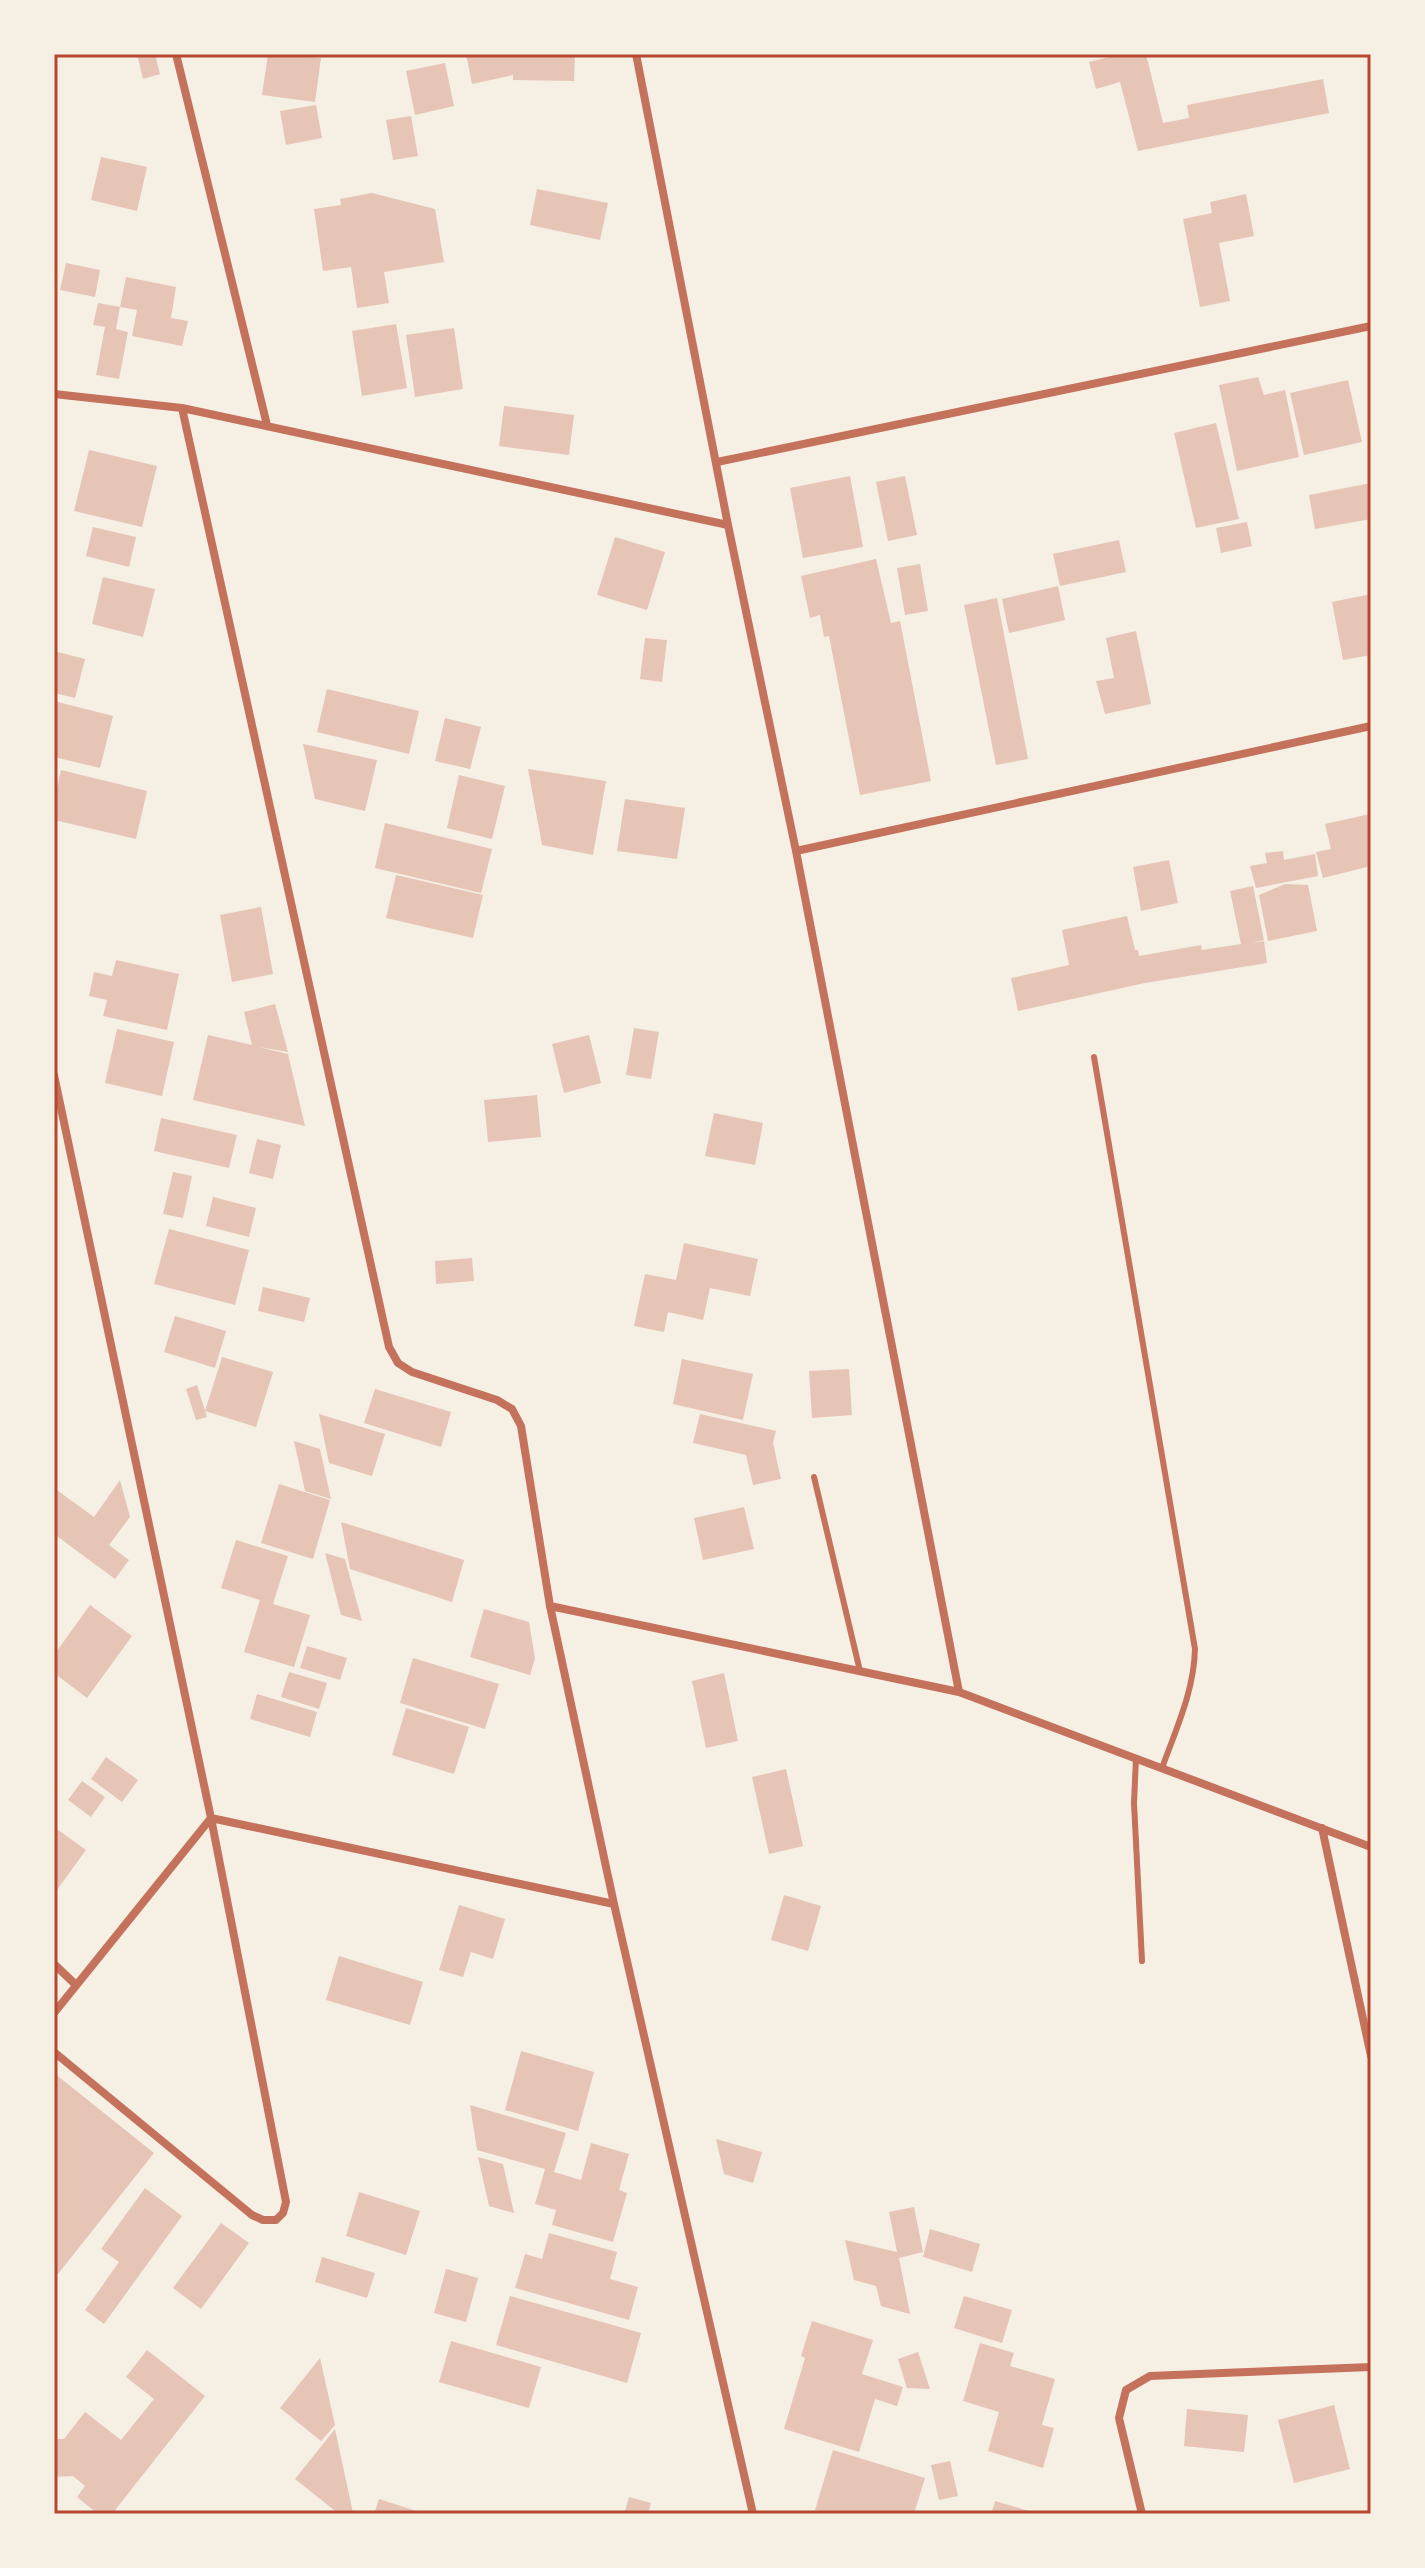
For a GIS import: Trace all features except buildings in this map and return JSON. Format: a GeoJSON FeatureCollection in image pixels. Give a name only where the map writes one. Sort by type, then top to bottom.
{"type":"FeatureCollection","features":[{"type":"Feature","properties":{"kind":"street"},"geometry":{"type":"LineString","coordinates":[[176,54],[267,425]]}},
{"type":"Feature","properties":{"kind":"street"},"geometry":{"type":"LineString","coordinates":[[636,54],[728,525],[796,851],[959,1692]]}},
{"type":"Feature","properties":{"kind":"street"},"geometry":{"type":"LineString","coordinates":[[717,462],[1371,326]]}},
{"type":"Feature","properties":{"kind":"street"},"geometry":{"type":"LineString","coordinates":[[54,394],[182,408],[728,525]]}},
{"type":"Feature","properties":{"kind":"street"},"geometry":{"type":"LineString","coordinates":[[182,408],[389,1347],[398,1363],[412,1372],[497,1400],[512,1409],[521,1426],[550,1606],[614,1904],[753,2514]]}},
{"type":"Feature","properties":{"kind":"street"},"geometry":{"type":"LineString","coordinates":[[796,851],[1371,726]]}},
{"type":"Feature","properties":{"kind":"street"},"geometry":{"type":"LineString","coordinates":[[54,1075],[211,1818],[286,2202],[283,2213],[276,2220],[263,2220],[252,2215],[54,2052]]}},
{"type":"Feature","properties":{"kind":"street"},"geometry":{"type":"LineString","coordinates":[[550,1606],[959,1692],[1371,1847]]}},
{"type":"Feature","properties":{"kind":"street"},"geometry":{"type":"LineString","coordinates":[[211,1818],[614,1904]]}},
{"type":"Feature","properties":{"kind":"street"},"geometry":{"type":"LineString","coordinates":[[54,2013],[211,1818]]}},
{"type":"Feature","properties":{"kind":"street"},"geometry":{"type":"LineString","coordinates":[[1322,1828],[1371,2056]]}},
{"type":"Feature","properties":{"kind":"street"},"geometry":{"type":"LineString","coordinates":[[54,1964],[76,1985]]}},
{"type":"Feature","properties":{"kind":"street"},"geometry":{"type":"LineString","coordinates":[[1142,2514],[1119,2418],[1126,2390],[1150,2376],[1371,2367]]}},
{"type":"Feature","properties":{"kind":"lane"},"geometry":{"type":"LineString","coordinates":[[1094,1057],[1195,1649],[1189,1693],[1162,1768]]}},
{"type":"Feature","properties":{"kind":"lane"},"geometry":{"type":"LineString","coordinates":[[814,1477],[860,1671]]}},
{"type":"Feature","properties":{"kind":"lane"},"geometry":{"type":"LineString","coordinates":[[1136,1758],[1134,1803],[1142,1961]]}}]}
